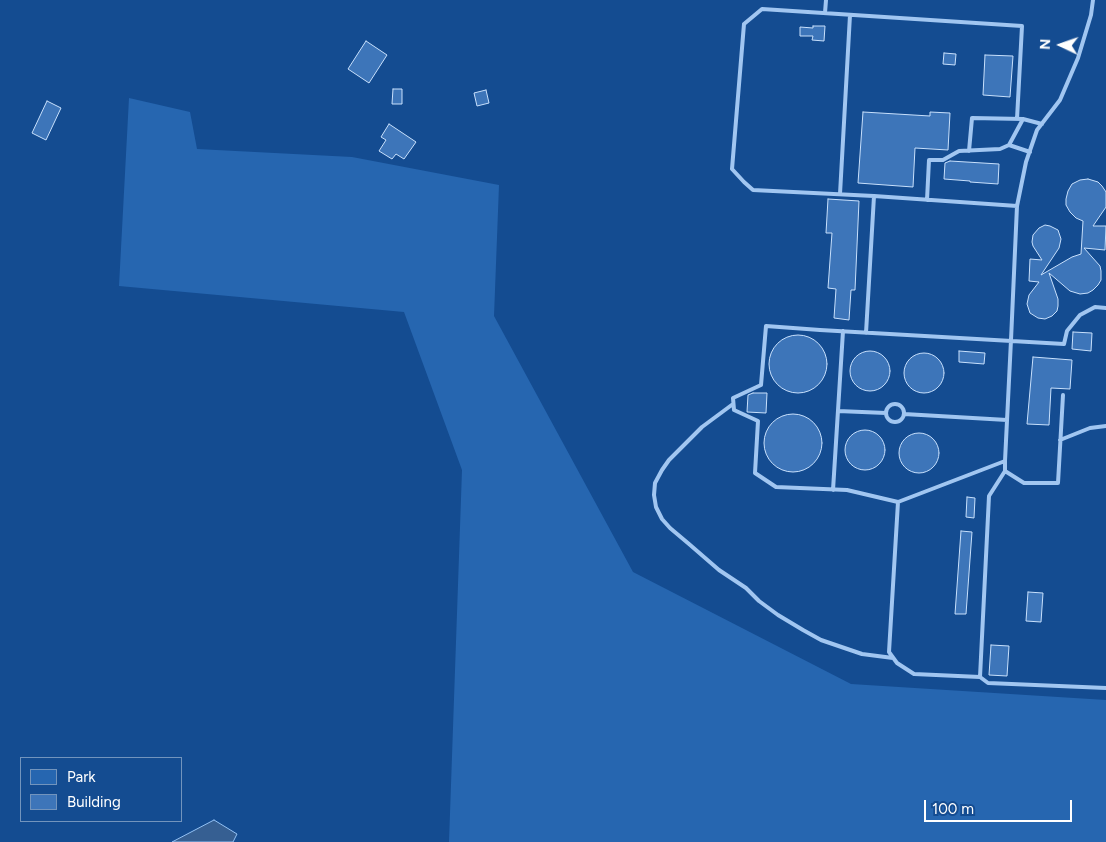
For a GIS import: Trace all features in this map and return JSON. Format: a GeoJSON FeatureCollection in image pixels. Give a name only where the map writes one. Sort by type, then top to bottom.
{"type":"FeatureCollection","features":[{"type":"Feature","properties":{"kind":"lane"},"geometry":{"type":"LineString","coordinates":[[825,13],[826,0]]}},
{"type":"Feature","properties":{"kind":"lane"},"geometry":{"type":"LineString","coordinates":[[980,678],[989,496],[1005,471],[1018,206],[1026,162],[1037,130],[1060,100],[1078,58],[1091,15],[1093,0]]}},
{"type":"Feature","properties":{"kind":"lane"},"geometry":{"type":"LineString","coordinates":[[1017,119],[1022,26],[762,9],[744,24],[732,169],[753,190],[1018,206]]}},
{"type":"Feature","properties":{"kind":"lane"},"geometry":{"type":"LineString","coordinates":[[840,194],[850,15]]}},
{"type":"Feature","properties":{"kind":"lane"},"geometry":{"type":"LineString","coordinates":[[969,151],[972,118],[1023,119],[1042,124]]}},
{"type":"Feature","properties":{"kind":"lane"},"geometry":{"type":"LineString","coordinates":[[1009,146],[1023,119]]}},
{"type":"Feature","properties":{"kind":"lane"},"geometry":{"type":"LineString","coordinates":[[926,200],[929,160],[943,160],[959,151],[1000,149],[1009,146],[1030,152]]}},
{"type":"Feature","properties":{"kind":"lane"},"geometry":{"type":"LineString","coordinates":[[866,332],[874,196]]}},
{"type":"Feature","properties":{"kind":"lane"},"geometry":{"type":"LineString","coordinates":[[1005,461],[898,502],[847,490],[776,487],[755,473],[758,421],[734,410],[733,398],[761,385],[766,326],[1064,344],[1067,331],[1080,315],[1095,307],[1106,308]]}},
{"type":"Feature","properties":{"kind":"lane"},"geometry":{"type":"LineString","coordinates":[[833,490],[843,331]]}},
{"type":"Feature","properties":{"kind":"lane"},"geometry":{"type":"LineString","coordinates":[[1005,471],[1024,483],[1058,483],[1063,395]]}},
{"type":"Feature","properties":{"kind":"lane"},"geometry":{"type":"LineString","coordinates":[[733,404],[702,427],[669,460],[662,470],[655,482],[654,495],[656,507],[662,519],[718,570],[746,588],[759,601],[778,615],[820,640],[862,654],[893,658]]}},
{"type":"Feature","properties":{"kind":"lane"},"geometry":{"type":"LineString","coordinates":[[895,404],[901,407],[904,414],[901,420],[894,422],[888,420],[886,413],[889,407],[895,404]]}},
{"type":"Feature","properties":{"kind":"lane"},"geometry":{"type":"LineString","coordinates":[[838,411],[886,413]]}},
{"type":"Feature","properties":{"kind":"lane"},"geometry":{"type":"LineString","coordinates":[[904,414],[1007,420]]}},
{"type":"Feature","properties":{"kind":"lane"},"geometry":{"type":"LineString","coordinates":[[1060,440],[1090,428],[1106,426]]}},
{"type":"Feature","properties":{"kind":"lane"},"geometry":{"type":"LineString","coordinates":[[898,502],[889,652],[897,663],[914,674],[980,678],[988,683],[1106,688]]}},
{"type":"Feature","properties":{"kind":"green space"},"geometry":{"type":"Polygon","coordinates":[[[129,98],[190,112],[197,149],[352,157],[499,185],[494,316],[633,572],[851,684],[1106,700],[1106,842],[449,842],[462,470],[404,312],[119,286],[129,98]]]}},
{"type":"Feature","properties":{"kind":"shaded area"},"geometry":{"type":"Polygon","coordinates":[[[214,820],[237,834],[233,842],[172,842],[214,820]]]}},
{"type":"Feature","properties":{"kind":"building"},"geometry":{"type":"Polygon","coordinates":[[[813,26],[825,26],[824,41],[812,40],[813,36],[800,36],[800,27],[813,28],[813,26]]]}},
{"type":"Feature","properties":{"kind":"building"},"geometry":{"type":"Polygon","coordinates":[[[366,41],[387,55],[369,83],[348,69],[366,41]]]}},
{"type":"Feature","properties":{"kind":"building"},"geometry":{"type":"Polygon","coordinates":[[[944,53],[956,54],[955,65],[943,64],[944,53]]]}},
{"type":"Feature","properties":{"kind":"building"},"geometry":{"type":"Polygon","coordinates":[[[985,55],[1013,56],[1010,97],[983,95],[985,55]]]}},
{"type":"Feature","properties":{"kind":"building"},"geometry":{"type":"Polygon","coordinates":[[[393,89],[402,89],[402,104],[392,104],[393,89]]]}},
{"type":"Feature","properties":{"kind":"building"},"geometry":{"type":"Polygon","coordinates":[[[486,90],[489,103],[477,106],[474,93],[486,90]]]}},
{"type":"Feature","properties":{"kind":"building"},"geometry":{"type":"Polygon","coordinates":[[[47,101],[61,108],[46,140],[32,133],[47,101]]]}},
{"type":"Feature","properties":{"kind":"building"},"geometry":{"type":"Polygon","coordinates":[[[863,112],[930,116],[930,112],[950,113],[948,150],[915,148],[913,187],[858,183],[863,112]]]}},
{"type":"Feature","properties":{"kind":"building"},"geometry":{"type":"Polygon","coordinates":[[[389,124],[416,142],[404,159],[396,154],[392,159],[379,151],[386,140],[381,137],[389,124]]]}},
{"type":"Feature","properties":{"kind":"building"},"geometry":{"type":"Polygon","coordinates":[[[950,161],[999,164],[998,184],[944,179],[945,163],[950,161]]]}},
{"type":"Feature","properties":{"kind":"building"},"geometry":{"type":"Polygon","coordinates":[[[1088,179],[1098,182],[1106,192],[1106,207],[1093,226],[1106,226],[1105,250],[1084,248],[1100,266],[1101,280],[1093,290],[1080,294],[1070,291],[1049,273],[1058,299],[1057,311],[1045,319],[1038,318],[1030,313],[1027,304],[1029,295],[1039,282],[1029,281],[1030,259],[1042,260],[1033,246],[1033,235],[1039,228],[1045,225],[1058,230],[1061,239],[1059,248],[1041,275],[1072,257],[1081,254],[1083,221],[1076,218],[1070,212],[1066,205],[1066,199],[1072,184],[1088,179]]]}},
{"type":"Feature","properties":{"kind":"building"},"geometry":{"type":"Polygon","coordinates":[[[828,199],[859,201],[855,290],[851,290],[849,320],[834,318],[836,289],[828,288],[832,233],[826,233],[828,199]]]}},
{"type":"Feature","properties":{"kind":"building"},"geometry":{"type":"Polygon","coordinates":[[[1073,332],[1092,333],[1091,351],[1072,349],[1073,332]]]}},
{"type":"Feature","properties":{"kind":"building"},"geometry":{"type":"Polygon","coordinates":[[[792,335],[804,335],[819,343],[827,358],[827,370],[819,385],[804,393],[792,393],[777,385],[769,370],[769,358],[777,343],[792,335]]]}},
{"type":"Feature","properties":{"kind":"building"},"geometry":{"type":"Polygon","coordinates":[[[870,351],[884,357],[890,371],[884,385],[870,391],[856,385],[850,371],[856,357],[870,351]]]}},
{"type":"Feature","properties":{"kind":"building"},"geometry":{"type":"Polygon","coordinates":[[[959,351],[985,353],[984,364],[959,362],[959,351]]]}},
{"type":"Feature","properties":{"kind":"building"},"geometry":{"type":"Polygon","coordinates":[[[924,353],[938,359],[944,373],[938,387],[924,393],[910,387],[904,373],[910,359],[924,353]]]}},
{"type":"Feature","properties":{"kind":"building"},"geometry":{"type":"Polygon","coordinates":[[[1033,357],[1072,360],[1070,389],[1051,388],[1049,425],[1027,424],[1033,357]]]}},
{"type":"Feature","properties":{"kind":"building"},"geometry":{"type":"Polygon","coordinates":[[[767,393],[766,413],[747,412],[748,395],[767,393]]]}},
{"type":"Feature","properties":{"kind":"building"},"geometry":{"type":"Polygon","coordinates":[[[793,414],[804,416],[817,427],[822,443],[820,454],[809,467],[793,472],[782,470],[769,459],[764,443],[766,432],[777,419],[793,414]]]}},
{"type":"Feature","properties":{"kind":"building"},"geometry":{"type":"Polygon","coordinates":[[[865,430],[879,436],[885,450],[879,464],[865,470],[851,464],[845,450],[851,436],[865,430]]]}},
{"type":"Feature","properties":{"kind":"building"},"geometry":{"type":"Polygon","coordinates":[[[919,433],[933,439],[939,453],[933,467],[919,473],[905,467],[899,453],[905,439],[919,433]]]}},
{"type":"Feature","properties":{"kind":"building"},"geometry":{"type":"Polygon","coordinates":[[[967,497],[975,498],[974,518],[966,517],[967,497]]]}},
{"type":"Feature","properties":{"kind":"building"},"geometry":{"type":"Polygon","coordinates":[[[961,531],[972,532],[966,614],[955,614],[961,531]]]}},
{"type":"Feature","properties":{"kind":"building"},"geometry":{"type":"Polygon","coordinates":[[[1028,592],[1043,593],[1041,622],[1026,621],[1028,592]]]}},
{"type":"Feature","properties":{"kind":"building"},"geometry":{"type":"Polygon","coordinates":[[[991,645],[1009,646],[1007,676],[989,675],[991,645]]]}}]}
